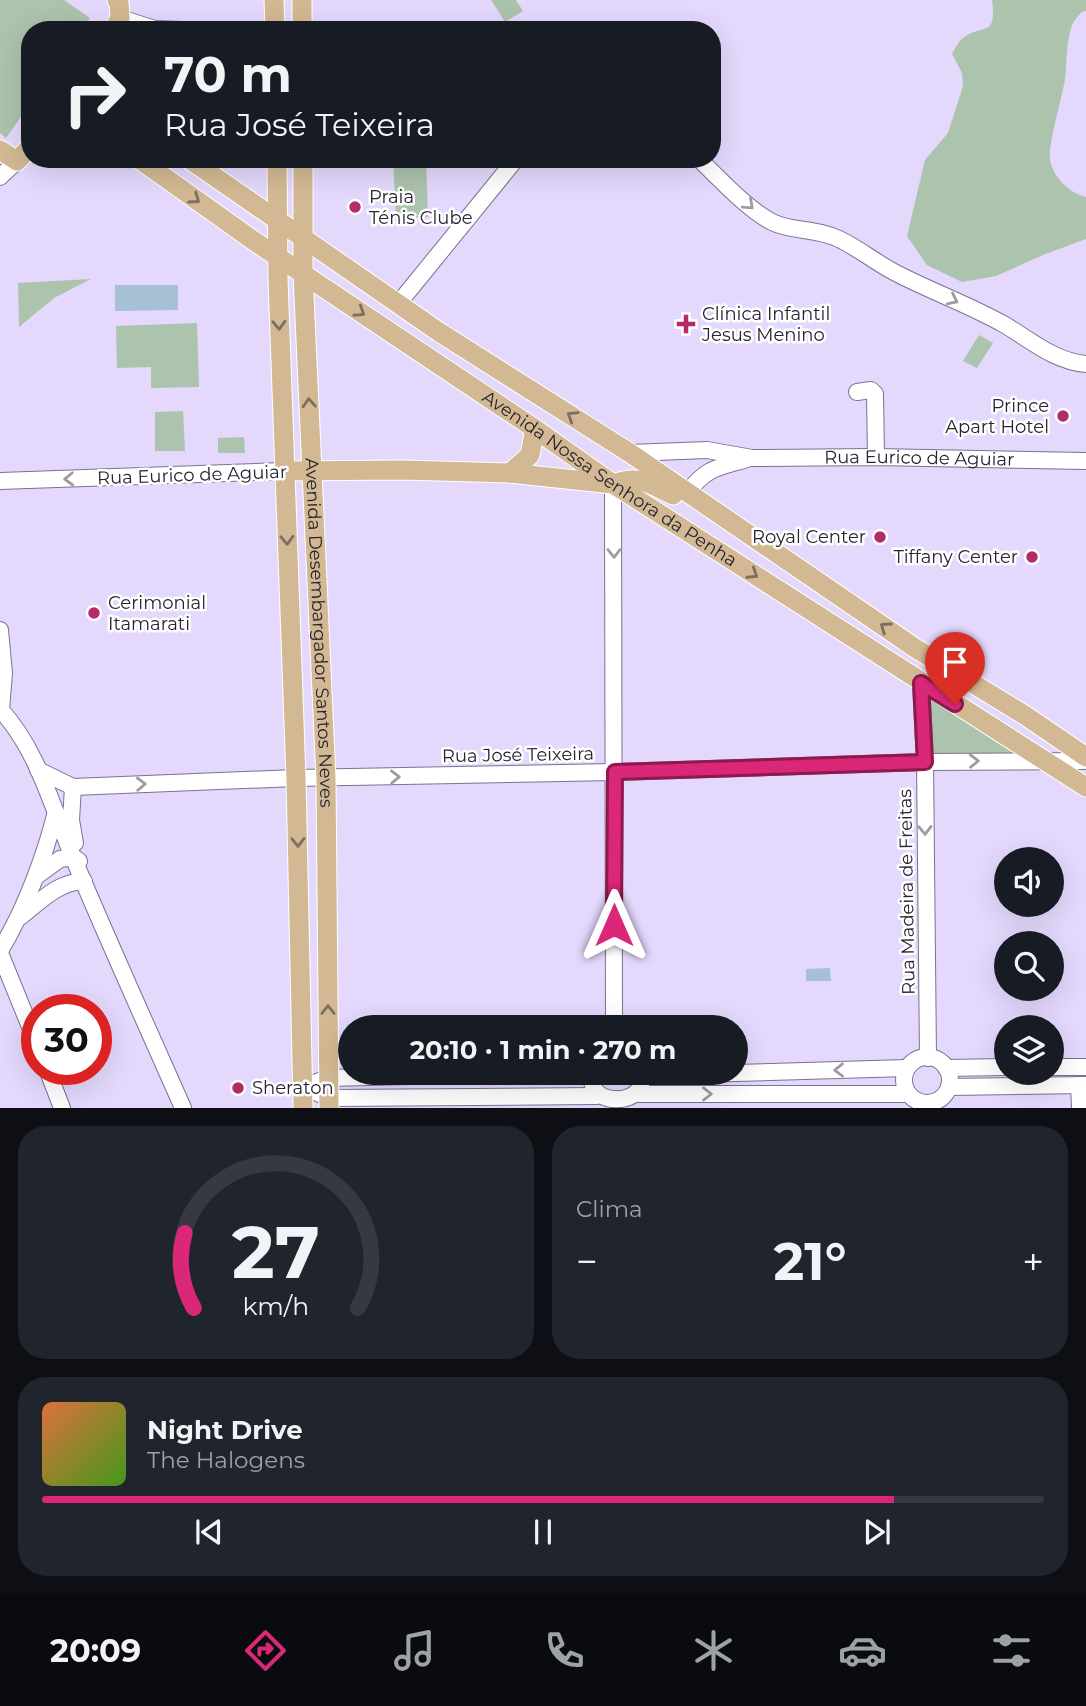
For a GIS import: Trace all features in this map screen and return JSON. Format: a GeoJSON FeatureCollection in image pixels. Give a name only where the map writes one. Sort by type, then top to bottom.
{"type":"FeatureCollection","features":[{"type":"Feature","properties":{"kind":"main road"},"geometry":{"type":"LineString","coordinates":[[274,0],[275,21]]}},
{"type":"Feature","properties":{"kind":"main road"},"geometry":{"type":"LineString","coordinates":[[302,0],[302,21]]}},
{"type":"Feature","properties":{"kind":"main road","name":"Avenida Nossa Senhora da Penha"},"geometry":{"type":"LineString","coordinates":[[152,168],[278,257],[614,484],[1086,787]]}},
{"type":"Feature","properties":{"kind":"main road","name":"Avenida Nossa Senhora da Penha"},"geometry":{"type":"LineString","coordinates":[[202,168],[398,304],[629,453],[915,648],[1026,716],[1086,759]]}},
{"type":"Feature","properties":{"kind":"main road","name":"Avenida Desembargador Santos Neves"},"geometry":{"type":"LineString","coordinates":[[277,168],[303,1108]]}},
{"type":"Feature","properties":{"kind":"main road","name":"Avenida Desembargador Santos Neves"},"geometry":{"type":"LineString","coordinates":[[303,168],[303,274],[326,779],[329,1103]]}},
{"type":"Feature","properties":{"kind":"main road"},"geometry":{"type":"LineString","coordinates":[[510,473],[530,455],[535,429]]}},
{"type":"Feature","properties":{"kind":"main road","name":"Rua Eurico de Aguiar"},"geometry":{"type":"LineString","coordinates":[[284,471],[510,473],[614,484],[627,479],[641,479],[737,526]]}},
{"type":"Feature","properties":{"kind":"main road"},"geometry":{"type":"LineString","coordinates":[[915,648],[921,683]]}},
{"type":"Feature","properties":{"kind":"street"},"geometry":{"type":"LineString","coordinates":[[0,177],[16,153]]}},
{"type":"Feature","properties":{"kind":"street"},"geometry":{"type":"LineString","coordinates":[[398,304],[509,168]]}},
{"type":"Feature","properties":{"kind":"street"},"geometry":{"type":"LineString","coordinates":[[709,168],[760,214],[773,222],[824,233],[841,240],[893,271],[1004,324],[1040,348],[1062,359],[1086,364]]}},
{"type":"Feature","properties":{"kind":"street"},"geometry":{"type":"LineString","coordinates":[[857,392],[871,390],[875,394],[876,457]]}},
{"type":"Feature","properties":{"kind":"street"},"geometry":{"type":"LineString","coordinates":[[707,450],[703,460],[708,471]]}},
{"type":"Feature","properties":{"kind":"street","name":"Rua Eurico de Aguiar"},"geometry":{"type":"LineString","coordinates":[[629,453],[707,450],[752,457],[1086,461]]}},
{"type":"Feature","properties":{"kind":"street","name":"Rua Eurico de Aguiar"},"geometry":{"type":"LineString","coordinates":[[687,493],[699,477],[708,471],[752,457]]}},
{"type":"Feature","properties":{"kind":"street","name":"Rua Eurico de Aguiar"},"geometry":{"type":"LineString","coordinates":[[0,481],[284,471]]}},
{"type":"Feature","properties":{"kind":"street"},"geometry":{"type":"LineString","coordinates":[[614,484],[614,1015]]}},
{"type":"Feature","properties":{"kind":"street"},"geometry":{"type":"LineString","coordinates":[[0,630],[4,673],[1,710],[15,726],[38,770],[83,881],[183,1108]]}},
{"type":"Feature","properties":{"kind":"street","name":"Rua Madeira de Freitas"},"geometry":{"type":"LineString","coordinates":[[921,683],[925,762],[928,1058]]}},
{"type":"Feature","properties":{"kind":"street","name":"Rua José Teixeira"},"geometry":{"type":"LineString","coordinates":[[38,770],[73,787],[296,778],[1086,759]]}},
{"type":"Feature","properties":{"kind":"street"},"geometry":{"type":"LineString","coordinates":[[73,787],[71,820],[76,859]]}},
{"type":"Feature","properties":{"kind":"street"},"geometry":{"type":"LineString","coordinates":[[21,1004],[0,952],[38,875],[56,812]]}},
{"type":"Feature","properties":{"kind":"street"},"geometry":{"type":"LineString","coordinates":[[38,875],[60,859],[76,859]]}},
{"type":"Feature","properties":{"kind":"street"},"geometry":{"type":"LineString","coordinates":[[18,919],[60,886],[71,881],[83,881]]}},
{"type":"Feature","properties":{"kind":"street"},"geometry":{"type":"LineString","coordinates":[[639,1094],[933,1102],[943,1097],[949,1077],[941,1063],[928,1058],[920,1059],[907,1068],[748,1073]]}},
{"type":"Feature","properties":{"kind":"street"},"geometry":{"type":"LineString","coordinates":[[946,1068],[994,1067]]}},
{"type":"Feature","properties":{"kind":"street"},"geometry":{"type":"LineString","coordinates":[[1064,1067],[1086,1067]]}},
{"type":"Feature","properties":{"kind":"street"},"geometry":{"type":"LineString","coordinates":[[907,1068],[904,1086],[917,1101]]}},
{"type":"Feature","properties":{"kind":"street"},"geometry":{"type":"LineString","coordinates":[[303,1087],[328,1078],[338,1078]]}},
{"type":"Feature","properties":{"kind":"street"},"geometry":{"type":"LineString","coordinates":[[53,1085],[62,1108]]}},
{"type":"Feature","properties":{"kind":"street"},"geometry":{"type":"LineString","coordinates":[[437,1098],[438,1085]]}},
{"type":"Feature","properties":{"kind":"street"},"geometry":{"type":"LineString","coordinates":[[593,1085],[602,1102],[616,1107],[629,1104],[639,1094],[642,1085]]}},
{"type":"Feature","properties":{"kind":"street"},"geometry":{"type":"LineString","coordinates":[[948,1087],[1082,1085],[1080,1108]]}},
{"type":"Feature","properties":{"kind":"street"},"geometry":{"type":"LineString","coordinates":[[303,1087],[329,1103],[437,1098],[597,1096]]}},
{"type":"Feature","properties":{"kind":"green space"},"geometry":{"type":"Polygon","coordinates":[[[0,0],[64,0],[90,18],[88,21],[21,21],[21,117],[6,138],[0,133],[0,0]]]}},
{"type":"Feature","properties":{"kind":"green space"},"geometry":{"type":"Polygon","coordinates":[[[491,0],[516,0],[523,11],[504,21],[491,0]]]}},
{"type":"Feature","properties":{"kind":"green space"},"geometry":{"type":"Polygon","coordinates":[[[992,0],[1086,0],[1086,11],[1075,20],[1070,32],[1065,79],[1053,132],[1050,160],[1058,178],[1068,188],[1086,197],[1086,239],[996,276],[962,282],[927,265],[907,236],[925,160],[948,133],[963,86],[962,73],[952,54],[962,39],[990,25],[992,0]]]}},
{"type":"Feature","properties":{"kind":"green space"},"geometry":{"type":"Polygon","coordinates":[[[393,168],[426,168],[428,217],[396,218],[393,168]]]}},
{"type":"Feature","properties":{"kind":"green space"},"geometry":{"type":"Polygon","coordinates":[[[91,279],[54,298],[19,327],[18,283],[91,279]]]}},
{"type":"Feature","properties":{"kind":"green space"},"geometry":{"type":"Polygon","coordinates":[[[197,323],[199,387],[151,388],[151,367],[117,368],[116,326],[197,323]]]}},
{"type":"Feature","properties":{"kind":"green space"},"geometry":{"type":"Polygon","coordinates":[[[979,335],[993,343],[977,368],[963,361],[979,335]]]}},
{"type":"Feature","properties":{"kind":"green space"},"geometry":{"type":"Polygon","coordinates":[[[183,411],[185,451],[155,451],[155,412],[183,411]]]}},
{"type":"Feature","properties":{"kind":"green space"},"geometry":{"type":"Polygon","coordinates":[[[244,437],[245,453],[218,453],[218,438],[244,437]]]}},
{"type":"Feature","properties":{"kind":"green space"},"geometry":{"type":"Polygon","coordinates":[[[925,688],[1028,755],[927,760],[925,688]]]}},
{"type":"Feature","properties":{"kind":"water"},"geometry":{"type":"Polygon","coordinates":[[[115,285],[178,285],[178,310],[115,311],[115,285]]]}},
{"type":"Feature","properties":{"kind":"water"},"geometry":{"type":"Polygon","coordinates":[[[830,968],[831,981],[806,981],[806,969],[830,968]]]}},
{"type":"Feature","properties":{"kind":"place","name":"Praia Ténis Clube"},"geometry":{"type":"Point","coordinates":[355,207]}},
{"type":"Feature","properties":{"kind":"place","name":"Clínica Infantil Jesus Menino"},"geometry":{"type":"Point","coordinates":[686,324]}},
{"type":"Feature","properties":{"kind":"place","name":"Prince Apart Hotel"},"geometry":{"type":"Point","coordinates":[1063,416]}},
{"type":"Feature","properties":{"kind":"place","name":"Royal Center"},"geometry":{"type":"Point","coordinates":[880,537]}},
{"type":"Feature","properties":{"kind":"place","name":"Tiffany Center"},"geometry":{"type":"Point","coordinates":[1032,557]}},
{"type":"Feature","properties":{"kind":"place","name":"Cerimonial Itamarati"},"geometry":{"type":"Point","coordinates":[94,613]}},
{"type":"Feature","properties":{"kind":"place","name":"Sheraton"},"geometry":{"type":"Point","coordinates":[238,1088]}},
{"type":"Feature","properties":{"kind":"route"},"geometry":{"type":"LineString","coordinates":[[614,925],[615,772],[925,762],[921,683],[955,704]]}}]}
